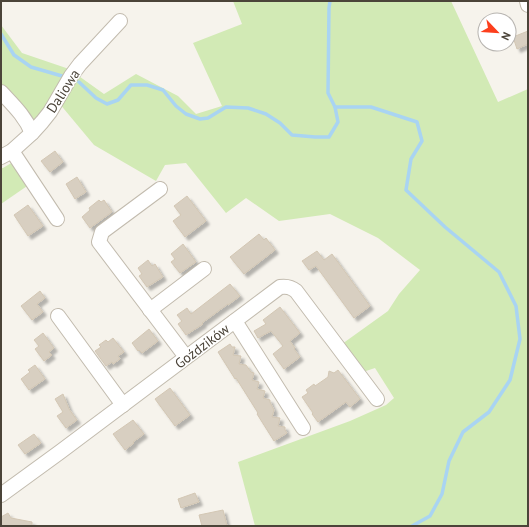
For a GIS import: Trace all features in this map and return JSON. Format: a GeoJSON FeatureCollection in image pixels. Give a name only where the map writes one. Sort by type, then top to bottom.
{"type":"FeatureCollection","features":[{"type":"Feature","properties":{"kind":"street"},"geometry":{"type":"LineString","coordinates":[[527,1],[528,5]]}},
{"type":"Feature","properties":{"kind":"street","name":"Daliowa"},"geometry":{"type":"LineString","coordinates":[[6,154],[32,133],[50,112],[71,76],[80,64],[120,21]]}},
{"type":"Feature","properties":{"kind":"street"},"geometry":{"type":"LineString","coordinates":[[1,92],[26,120],[32,133]]}},
{"type":"Feature","properties":{"kind":"street"},"geometry":{"type":"LineString","coordinates":[[6,154],[57,219]]}},
{"type":"Feature","properties":{"kind":"street"},"geometry":{"type":"LineString","coordinates":[[160,189],[102,232],[99,242],[186,357]]}},
{"type":"Feature","properties":{"kind":"street"},"geometry":{"type":"LineString","coordinates":[[150,310],[204,269]]}},
{"type":"Feature","properties":{"kind":"street","name":"Goździków"},"geometry":{"type":"LineString","coordinates":[[1,495],[123,406],[274,290],[280,287],[286,286],[296,291],[377,399]]}},
{"type":"Feature","properties":{"kind":"street"},"geometry":{"type":"LineString","coordinates":[[58,316],[123,406]]}},
{"type":"Feature","properties":{"kind":"street"},"geometry":{"type":"LineString","coordinates":[[235,321],[303,428]]}},
{"type":"Feature","properties":{"kind":"green space"},"geometry":{"type":"Polygon","coordinates":[[[233,1],[451,1],[498,102],[528,89],[528,526],[255,526],[238,462],[350,421],[386,405],[394,398],[375,368],[363,372],[342,344],[388,311],[399,294],[420,270],[378,238],[330,214],[279,221],[246,198],[226,213],[186,163],[165,165],[156,181],[94,145],[59,103],[76,74],[104,94],[136,74],[178,96],[196,114],[222,106],[193,43],[242,24],[233,1]]]}},
{"type":"Feature","properties":{"kind":"green space"},"geometry":{"type":"Polygon","coordinates":[[[1,25],[22,53],[72,70],[33,128],[1,88],[1,25]]]}},
{"type":"Feature","properties":{"kind":"green space"},"geometry":{"type":"Polygon","coordinates":[[[13,162],[30,184],[1,204],[1,168],[13,162]]]}},
{"type":"Feature","properties":{"kind":"building"},"geometry":{"type":"Polygon","coordinates":[[[528,31],[528,44],[517,49],[517,35],[528,31]]]}},
{"type":"Feature","properties":{"kind":"building"},"geometry":{"type":"Polygon","coordinates":[[[55,151],[63,162],[50,172],[41,161],[55,151]]]}},
{"type":"Feature","properties":{"kind":"building"},"geometry":{"type":"Polygon","coordinates":[[[77,177],[86,192],[75,199],[66,184],[77,177]]]}},
{"type":"Feature","properties":{"kind":"building"},"geometry":{"type":"Polygon","coordinates":[[[187,196],[206,221],[185,237],[173,221],[181,215],[174,206],[187,196]]]}},
{"type":"Feature","properties":{"kind":"building"},"geometry":{"type":"Polygon","coordinates":[[[99,200],[101,202],[104,200],[112,212],[90,228],[82,217],[90,210],[89,208],[99,200]]]}},
{"type":"Feature","properties":{"kind":"building"},"geometry":{"type":"Polygon","coordinates":[[[28,205],[43,226],[28,236],[14,215],[28,205]]]}},
{"type":"Feature","properties":{"kind":"building"},"geometry":{"type":"Polygon","coordinates":[[[259,234],[264,240],[266,238],[275,250],[244,274],[230,257],[259,234]]]}},
{"type":"Feature","properties":{"kind":"building"},"geometry":{"type":"Polygon","coordinates":[[[183,244],[196,262],[180,273],[171,262],[175,259],[171,254],[183,244]]]}},
{"type":"Feature","properties":{"kind":"building"},"geometry":{"type":"Polygon","coordinates":[[[317,251],[324,260],[332,254],[370,306],[354,318],[316,266],[309,270],[302,261],[317,251]]]}},
{"type":"Feature","properties":{"kind":"building"},"geometry":{"type":"Polygon","coordinates":[[[148,260],[152,266],[155,264],[163,277],[147,287],[139,276],[142,274],[138,268],[148,260]]]}},
{"type":"Feature","properties":{"kind":"building"},"geometry":{"type":"Polygon","coordinates":[[[230,284],[240,296],[186,335],[178,324],[182,321],[177,315],[187,308],[191,314],[230,284]]]}},
{"type":"Feature","properties":{"kind":"building"},"geometry":{"type":"Polygon","coordinates":[[[40,291],[45,298],[37,304],[43,312],[32,320],[21,306],[40,291]]]}},
{"type":"Feature","properties":{"kind":"building"},"geometry":{"type":"Polygon","coordinates":[[[280,307],[300,333],[290,341],[300,357],[284,369],[273,354],[283,346],[271,331],[258,338],[254,331],[266,324],[263,320],[280,307]]]}},
{"type":"Feature","properties":{"kind":"building"},"geometry":{"type":"Polygon","coordinates":[[[149,329],[158,341],[142,353],[139,350],[138,351],[132,343],[149,329]]]}},
{"type":"Feature","properties":{"kind":"building"},"geometry":{"type":"Polygon","coordinates":[[[43,333],[54,348],[49,352],[52,355],[44,361],[35,349],[39,346],[34,340],[43,333]]]}},
{"type":"Feature","properties":{"kind":"building"},"geometry":{"type":"Polygon","coordinates":[[[113,338],[124,352],[118,356],[120,359],[113,364],[112,362],[106,366],[95,351],[101,347],[99,345],[106,340],[108,342],[113,338]]]}},
{"type":"Feature","properties":{"kind":"building"},"geometry":{"type":"Polygon","coordinates":[[[230,344],[232,347],[235,347],[233,355],[241,356],[239,364],[246,365],[251,372],[254,373],[252,380],[259,382],[257,389],[265,391],[263,398],[270,400],[274,410],[272,417],[280,418],[278,426],[285,427],[287,433],[274,441],[236,378],[235,379],[218,352],[230,344]]]}},
{"type":"Feature","properties":{"kind":"building"},"geometry":{"type":"Polygon","coordinates":[[[35,365],[45,379],[29,390],[21,379],[30,372],[28,370],[35,365]]]}},
{"type":"Feature","properties":{"kind":"building"},"geometry":{"type":"Polygon","coordinates":[[[338,370],[360,399],[350,407],[346,402],[318,422],[302,397],[308,393],[306,390],[328,377],[329,371],[334,373],[338,370]]]}},
{"type":"Feature","properties":{"kind":"building"},"geometry":{"type":"Polygon","coordinates":[[[170,388],[190,415],[175,426],[155,399],[170,388]]]}},
{"type":"Feature","properties":{"kind":"building"},"geometry":{"type":"Polygon","coordinates":[[[63,394],[69,409],[77,420],[66,428],[57,416],[63,412],[55,399],[63,394]]]}},
{"type":"Feature","properties":{"kind":"building"},"geometry":{"type":"Polygon","coordinates":[[[133,420],[144,434],[125,450],[113,434],[133,420]]]}},
{"type":"Feature","properties":{"kind":"building"},"geometry":{"type":"Polygon","coordinates":[[[34,434],[41,443],[25,454],[18,445],[34,434]]]}},
{"type":"Feature","properties":{"kind":"building"},"geometry":{"type":"Polygon","coordinates":[[[195,493],[199,502],[181,508],[178,499],[195,493]]]}},
{"type":"Feature","properties":{"kind":"building"},"geometry":{"type":"Polygon","coordinates":[[[223,510],[227,526],[202,526],[199,515],[223,510]]]}},
{"type":"Feature","properties":{"kind":"building"},"geometry":{"type":"Polygon","coordinates":[[[8,513],[11,518],[32,522],[32,526],[1,526],[1,517],[8,513]]]}},
{"type":"Feature","properties":{"kind":"waterway"},"geometry":{"type":"LineString","coordinates":[[330,1],[328,93],[335,107],[371,107],[417,122],[422,141],[411,159],[406,190],[445,227],[499,272],[516,306],[520,339],[510,380],[489,412],[463,432],[449,461],[442,494],[430,516],[412,526]]}},
{"type":"Feature","properties":{"kind":"waterway"},"geometry":{"type":"LineString","coordinates":[[1,34],[14,55],[31,67],[62,76]]}},
{"type":"Feature","properties":{"kind":"waterway"},"geometry":{"type":"LineString","coordinates":[[79,82],[96,98],[107,104],[118,100],[131,85],[147,85],[163,90],[176,106],[186,114],[200,119],[208,118],[226,107],[248,108],[266,114],[280,123],[292,135],[329,137],[338,122],[335,107]]}}]}
